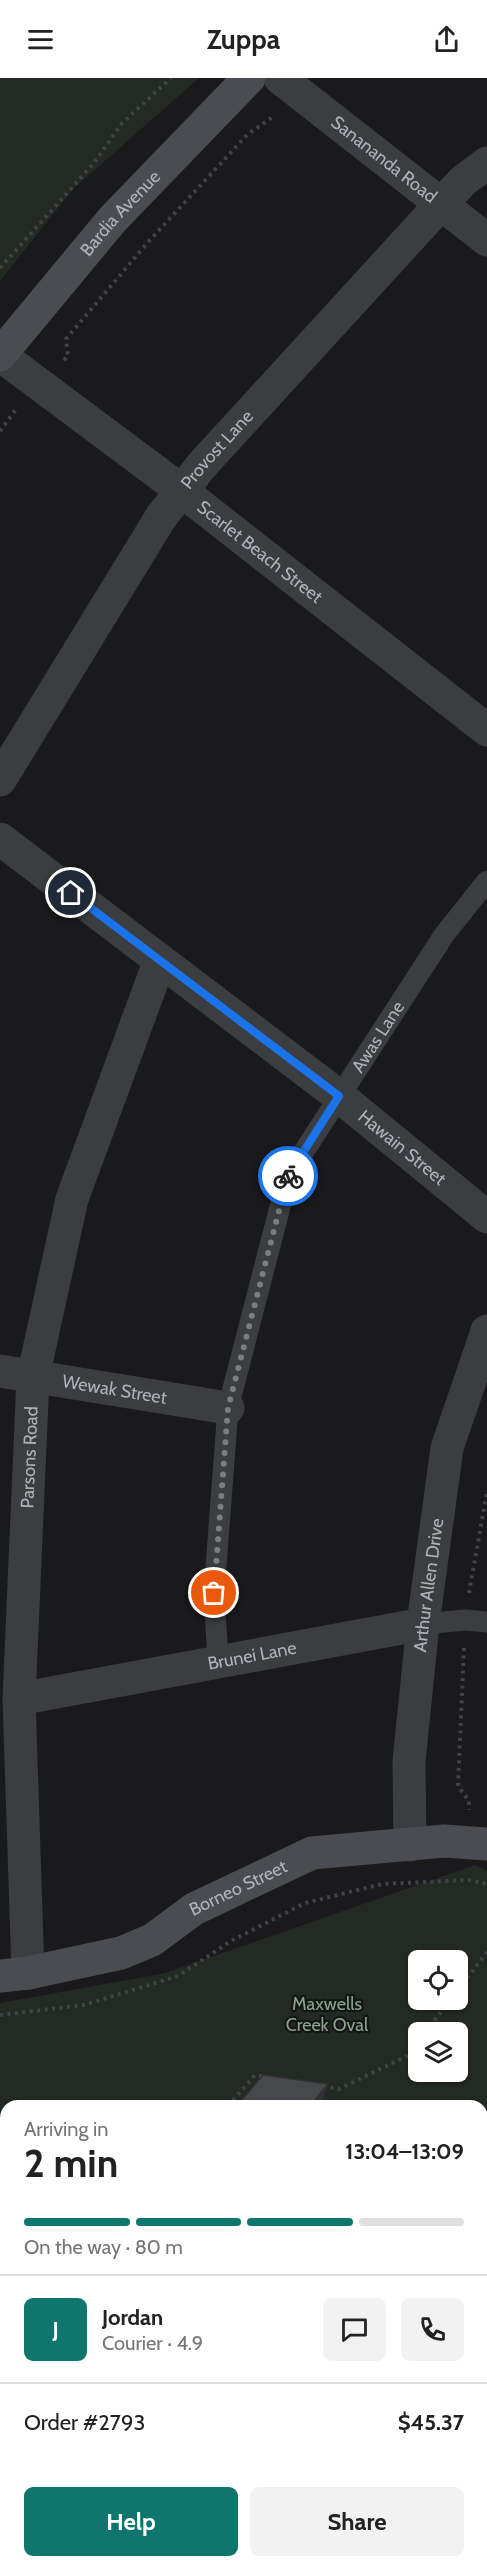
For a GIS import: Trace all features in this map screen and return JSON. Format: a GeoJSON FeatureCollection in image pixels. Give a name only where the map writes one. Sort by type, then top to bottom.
{"type":"FeatureCollection","features":[{"type":"Feature","properties":{"kind":"street","name":"Bardia Avenue"},"geometry":{"type":"LineString","coordinates":[[0,355],[112,220],[249,78]]}},
{"type":"Feature","properties":{"kind":"street","name":"Sanananda Road"},"geometry":{"type":"LineString","coordinates":[[280,78],[487,240]]}},
{"type":"Feature","properties":{"kind":"street","name":"Provost Lane"},"geometry":{"type":"LineString","coordinates":[[0,780],[161,517],[202,465],[441,204],[464,180],[487,163]]}},
{"type":"Feature","properties":{"kind":"street","name":"Scarlet Beach Street"},"geometry":{"type":"LineString","coordinates":[[0,355],[182,491],[487,730]]}},
{"type":"Feature","properties":{"kind":"street","name":"Hawain Street"},"geometry":{"type":"LineString","coordinates":[[0,839],[339,1096],[487,1217]]}},
{"type":"Feature","properties":{"kind":"street","name":"Parsons Road"},"geometry":{"type":"LineString","coordinates":[[14,1974],[11,1761],[19,1699],[33,1377],[72,1199],[160,960]]}},
{"type":"Feature","properties":{"kind":"street","name":"Arthur Allen Drive"},"geometry":{"type":"LineString","coordinates":[[410,1845],[409,1761],[423,1624],[447,1448],[487,1331]]}},
{"type":"Feature","properties":{"kind":"street","name":"Wewak Street"},"geometry":{"type":"LineString","coordinates":[[0,1371],[228,1408]]}},
{"type":"Feature","properties":{"kind":"street","name":"Brunei Lane"},"geometry":{"type":"LineString","coordinates":[[19,1699],[218,1660],[423,1624]]}},
{"type":"Feature","properties":{"kind":"street","name":"Borneo Street"},"geometry":{"type":"LineString","coordinates":[[14,1974],[121,1953],[152,1940],[194,1909],[312,1853],[444,1841],[487,1844]]}},
{"type":"Feature","properties":{"kind":"lane","name":"Awas Lane"},"geometry":{"type":"LineString","coordinates":[[218,1660],[214,1593],[228,1408],[288,1176],[444,935],[487,881]]}},
{"type":"Feature","properties":{"kind":"lane","name":"Brunei Lane"},"geometry":{"type":"LineString","coordinates":[[423,1624],[465,1620],[487,1622]]}},
{"type":"Feature","properties":{"kind":"path"},"geometry":{"type":"LineString","coordinates":[[0,268],[94,163],[122,123],[171,78]]}},
{"type":"Feature","properties":{"kind":"path"},"geometry":{"type":"LineString","coordinates":[[68,356],[66,339],[142,250],[247,135],[267,121]]}},
{"type":"Feature","properties":{"kind":"path"},"geometry":{"type":"LineString","coordinates":[[0,431],[12,414]]}},
{"type":"Feature","properties":{"kind":"path"},"geometry":{"type":"LineString","coordinates":[[0,2015],[84,2005],[178,1976],[231,1941],[305,1903],[382,1884],[469,1880],[487,1884]]}},
{"type":"Feature","properties":{"kind":"path"},"geometry":{"type":"LineString","coordinates":[[468,1977],[487,1952]]}},
{"type":"Feature","properties":{"kind":"path"},"geometry":{"type":"LineString","coordinates":[[433,2022],[443,2010]]}},
{"type":"Feature","properties":{"kind":"path"},"geometry":{"type":"LineString","coordinates":[[318,2085],[339,2089],[408,2055]]}},
{"type":"Feature","properties":{"kind":"path"},"geometry":{"type":"LineString","coordinates":[[233,2100],[255,2075],[276,2079]]}},
{"type":"Feature","properties":{"kind":"green space"},"geometry":{"type":"Polygon","coordinates":[[[0,78],[199,78],[73,189],[0,281],[0,78]]]}},
{"type":"Feature","properties":{"kind":"green space","name":"Maxwells Creek Oval"},"geometry":{"type":"Polygon","coordinates":[[[475,1865],[487,1871],[487,2100],[0,2100],[0,2003],[165,1973],[475,1865]]]}},
{"type":"Feature","properties":{"kind":"building"},"geometry":{"type":"Polygon","coordinates":[[[263,2075],[328,2084],[315,2100],[242,2100],[263,2075]]]}},
{"type":"Feature","properties":{"kind":"way so far"},"geometry":{"type":"LineString","coordinates":[[214,1593],[228,1408],[288,1176]]}},
{"type":"Feature","properties":{"kind":"route"},"geometry":{"type":"LineString","coordinates":[[71,893],[339,1096],[288,1176]]}}]}
